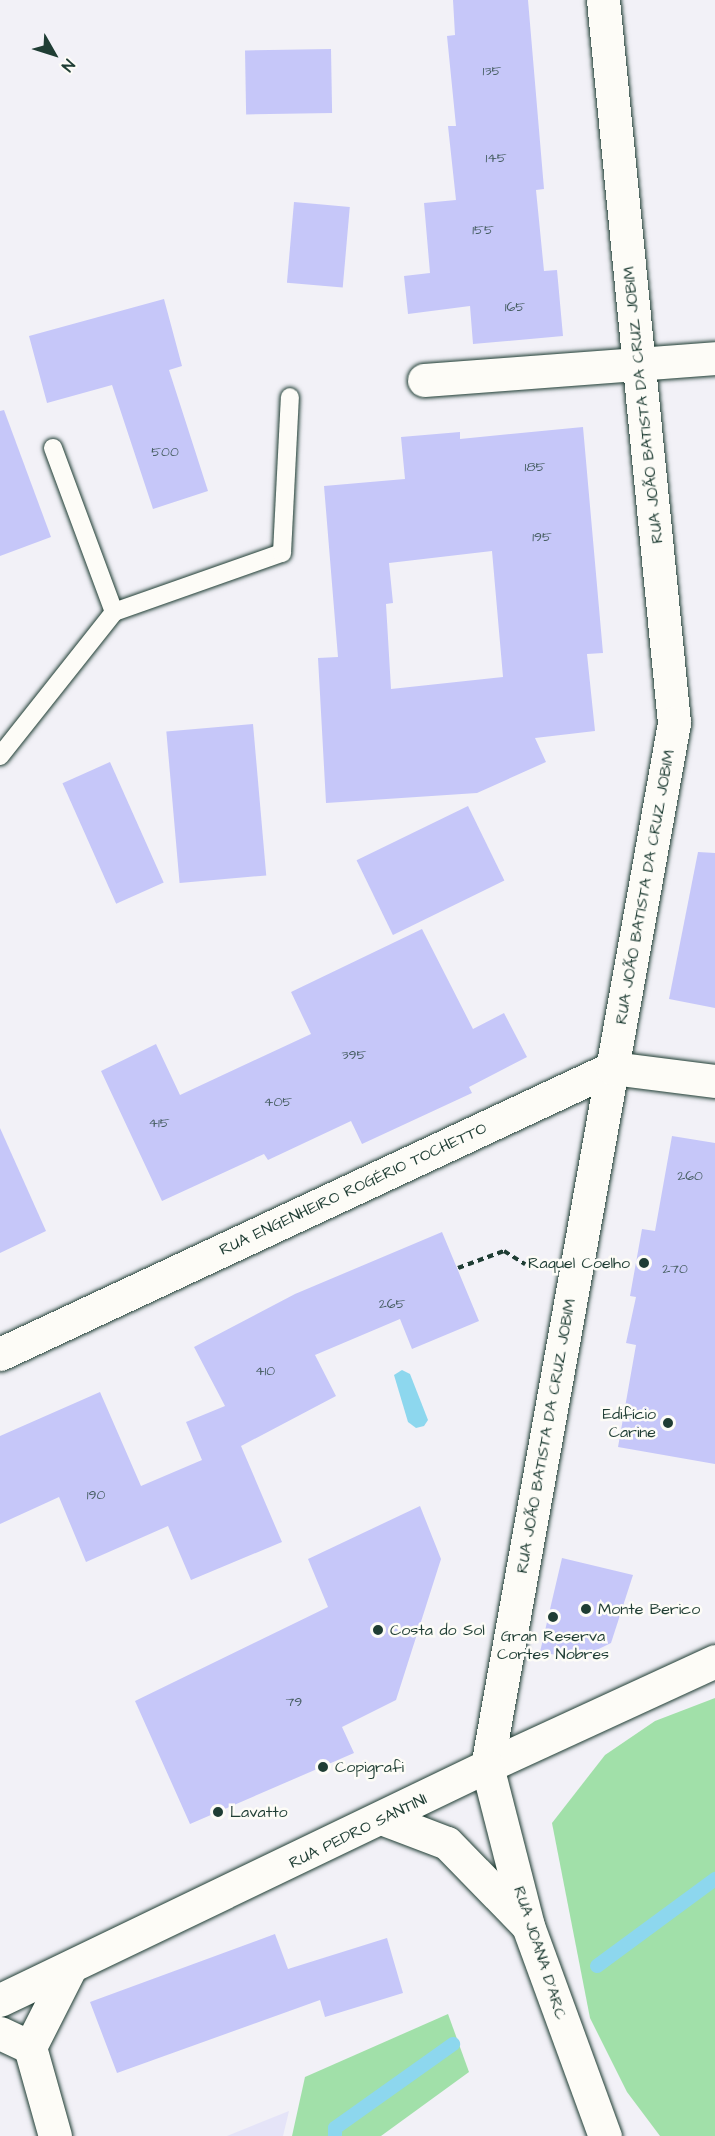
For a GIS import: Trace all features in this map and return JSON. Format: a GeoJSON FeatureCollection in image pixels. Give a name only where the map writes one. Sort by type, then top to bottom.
{"type":"FeatureCollection","features":[{"type":"Feature","properties":{"kind":"street","name":"RUA JOÃO BATISTA DA CRUZ JOBIM"},"geometry":{"type":"LineString","coordinates":[[488,1766],[674,723],[603,0]]}},
{"type":"Feature","properties":{"kind":"street"},"geometry":{"type":"LineString","coordinates":[[424,380],[715,358]]}},
{"type":"Feature","properties":{"kind":"street"},"geometry":{"type":"LineString","coordinates":[[612,1068],[715,1081]]}},
{"type":"Feature","properties":{"kind":"street","name":"RUA ENGENHEIRO ROGÉRIO TOCHETTO"},"geometry":{"type":"LineString","coordinates":[[0,1354],[612,1068]]}},
{"type":"Feature","properties":{"kind":"street","name":"RUA PEDRO SANTINI"},"geometry":{"type":"LineString","coordinates":[[0,2000],[384,1819],[488,1766],[715,1661]]}},
{"type":"Feature","properties":{"kind":"street","name":"RUA JOANA D'ARC"},"geometry":{"type":"LineString","coordinates":[[488,1766],[528,1926],[605,2136]]}},
{"type":"Feature","properties":{"kind":"street"},"geometry":{"type":"LineString","coordinates":[[384,1819],[447,1843],[471,1862],[528,1926]]}},
{"type":"Feature","properties":{"kind":"street"},"geometry":{"type":"LineString","coordinates":[[55,2136],[30,2046],[70,1968]]}},
{"type":"Feature","properties":{"kind":"street"},"geometry":{"type":"LineString","coordinates":[[0,2033],[30,2046]]}},
{"type":"Feature","properties":{"kind":"lane"},"geometry":{"type":"LineString","coordinates":[[0,756],[114,612],[282,553],[290,398]]}},
{"type":"Feature","properties":{"kind":"lane"},"geometry":{"type":"LineString","coordinates":[[53,448],[114,612]]}},
{"type":"Feature","properties":{"kind":"path"},"geometry":{"type":"LineString","coordinates":[[458,1268],[504,1251],[525,1264]]}},
{"type":"Feature","properties":{"kind":"shaded area"},"geometry":{"type":"Polygon","coordinates":[[[289,2111],[283,2136],[227,2136],[289,2111]]]}},
{"type":"Feature","properties":{"kind":"green space"},"geometry":{"type":"Polygon","coordinates":[[[715,1698],[715,2136],[660,2136],[627,2092],[590,2018],[552,1823],[605,1755],[655,1721],[715,1698]]]}},
{"type":"Feature","properties":{"kind":"green space"},"geometry":{"type":"Polygon","coordinates":[[[448,2014],[469,2072],[381,2136],[292,2136],[305,2077],[448,2014]]]}},
{"type":"Feature","properties":{"kind":"water"},"geometry":{"type":"Polygon","coordinates":[[[402,1370],[410,1374],[428,1420],[424,1426],[416,1428],[408,1422],[394,1375],[402,1370]]]}},
{"type":"Feature","properties":{"kind":"building"},"geometry":{"type":"Polygon","coordinates":[[[453,0],[528,0],[544,189],[536,190],[544,271],[557,270],[563,336],[473,344],[470,306],[408,314],[404,276],[430,273],[424,203],[456,200],[448,126],[456,126],[447,36],[455,35],[453,0]]]}},
{"type":"Feature","properties":{"kind":"building"},"geometry":{"type":"Polygon","coordinates":[[[331,49],[332,113],[246,114],[245,51],[331,49]]]}},
{"type":"Feature","properties":{"kind":"building"},"geometry":{"type":"Polygon","coordinates":[[[294,202],[350,207],[343,288],[287,283],[294,202]]]}},
{"type":"Feature","properties":{"kind":"building"},"geometry":{"type":"Polygon","coordinates":[[[164,299],[182,366],[169,370],[208,491],[153,509],[112,385],[47,403],[29,336],[164,299]]]}},
{"type":"Feature","properties":{"kind":"building"},"geometry":{"type":"Polygon","coordinates":[[[4,410],[51,537],[0,556],[0,411],[4,410]]]}},
{"type":"Feature","properties":{"kind":"building"},"geometry":{"type":"Polygon","coordinates":[[[583,427],[603,653],[587,654],[595,731],[535,738],[546,762],[477,793],[326,803],[318,658],[338,657],[324,486],[405,479],[401,437],[460,432],[460,439],[583,427]],[[492,551],[389,563],[393,603],[386,604],[391,689],[503,677],[492,551]]]}},
{"type":"Feature","properties":{"kind":"building"},"geometry":{"type":"Polygon","coordinates":[[[253,724],[266,875],[180,883],[166,732],[253,724]]]}},
{"type":"Feature","properties":{"kind":"building"},"geometry":{"type":"Polygon","coordinates":[[[110,762],[164,883],[116,904],[62,783],[110,762]]]}},
{"type":"Feature","properties":{"kind":"building"},"geometry":{"type":"Polygon","coordinates":[[[468,806],[504,881],[393,935],[357,860],[468,806]]]}},
{"type":"Feature","properties":{"kind":"building"},"geometry":{"type":"Polygon","coordinates":[[[698,852],[715,853],[715,1008],[669,999],[698,852]]]}},
{"type":"Feature","properties":{"kind":"building"},"geometry":{"type":"Polygon","coordinates":[[[422,929],[473,1029],[504,1013],[527,1057],[469,1087],[472,1093],[362,1144],[351,1121],[268,1160],[264,1154],[162,1201],[101,1071],[156,1044],[180,1095],[311,1034],[291,992],[422,929]]]}},
{"type":"Feature","properties":{"kind":"building"},"geometry":{"type":"Polygon","coordinates":[[[0,1128],[46,1231],[0,1253],[0,1128]]]}},
{"type":"Feature","properties":{"kind":"building"},"geometry":{"type":"Polygon","coordinates":[[[672,1136],[715,1143],[715,1464],[618,1447],[636,1345],[626,1343],[636,1297],[630,1296],[642,1229],[655,1231],[672,1136]]]}},
{"type":"Feature","properties":{"kind":"building"},"geometry":{"type":"Polygon","coordinates":[[[442,1232],[479,1321],[412,1349],[400,1319],[315,1355],[336,1396],[241,1446],[282,1542],[191,1580],[168,1526],[86,1562],[59,1497],[0,1524],[0,1436],[100,1392],[141,1486],[202,1460],[186,1422],[225,1406],[194,1347],[295,1294],[442,1232]]]}},
{"type":"Feature","properties":{"kind":"building"},"geometry":{"type":"Polygon","coordinates":[[[420,1506],[441,1559],[396,1700],[342,1727],[354,1753],[190,1824],[135,1701],[328,1607],[308,1559],[420,1506]]]}},
{"type":"Feature","properties":{"kind":"building","name":"Monte Berico"},"geometry":{"type":"Polygon","coordinates":[[[562,1558],[633,1575],[611,1643],[578,1659],[540,1652],[562,1558]]]}},
{"type":"Feature","properties":{"kind":"building"},"geometry":{"type":"Polygon","coordinates":[[[275,1934],[288,1969],[387,1938],[403,1993],[325,2017],[320,2000],[117,2073],[90,2002],[275,1934]]]}},
{"type":"Feature","properties":{"kind":"waterway"},"geometry":{"type":"LineString","coordinates":[[597,1966],[715,1879]]}},
{"type":"Feature","properties":{"kind":"waterway"},"geometry":{"type":"LineString","coordinates":[[335,2136],[335,2128],[453,2044]]}},
{"type":"Feature","properties":{"kind":"place","name":"Raquel Coelho"},"geometry":{"type":"Point","coordinates":[644,1263]}},
{"type":"Feature","properties":{"kind":"place","name":"Edifício Carine"},"geometry":{"type":"Point","coordinates":[668,1423]}},
{"type":"Feature","properties":{"kind":"place","name":"Monte Berico"},"geometry":{"type":"Point","coordinates":[586,1609]}},
{"type":"Feature","properties":{"kind":"place","name":"Gran Reserva Cortes Nobres"},"geometry":{"type":"Point","coordinates":[553,1617]}},
{"type":"Feature","properties":{"kind":"place","name":"Costa do Sol"},"geometry":{"type":"Point","coordinates":[378,1630]}},
{"type":"Feature","properties":{"kind":"place","name":"Copigrafi"},"geometry":{"type":"Point","coordinates":[323,1767]}},
{"type":"Feature","properties":{"kind":"place","name":"Lavatto"},"geometry":{"type":"Point","coordinates":[218,1812]}}]}
